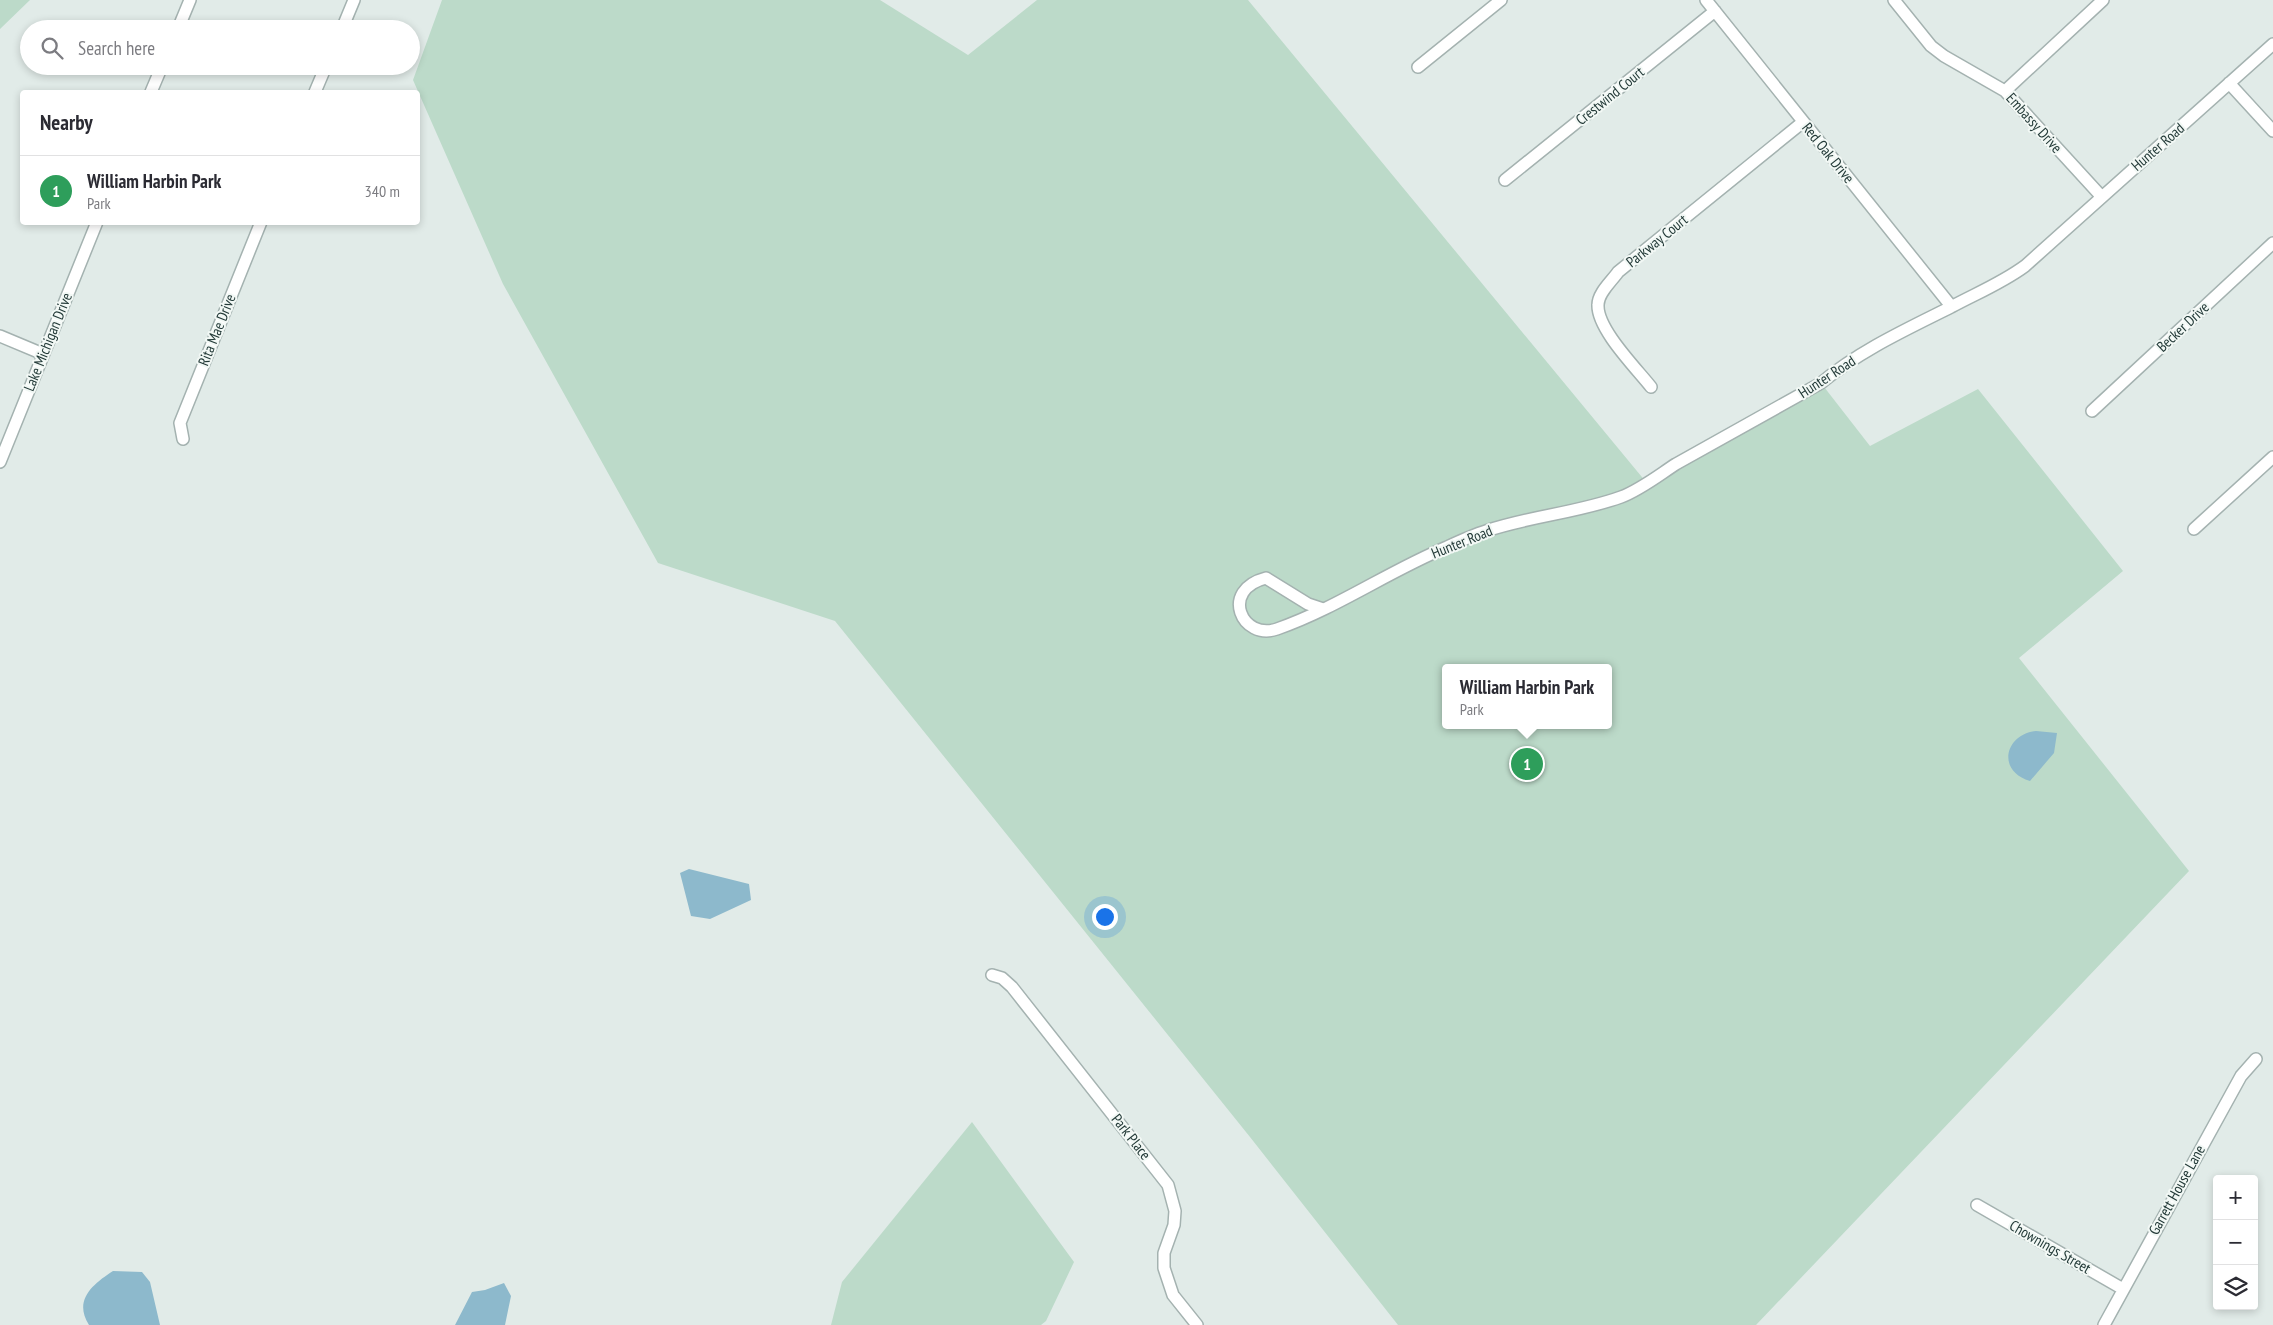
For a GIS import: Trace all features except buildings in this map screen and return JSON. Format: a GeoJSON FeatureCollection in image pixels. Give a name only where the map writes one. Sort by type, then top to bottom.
{"type":"FeatureCollection","features":[{"type":"Feature","properties":{"kind":"street"},"geometry":{"type":"LineString","coordinates":[[182,20],[190,0]]}},
{"type":"Feature","properties":{"kind":"street"},"geometry":{"type":"LineString","coordinates":[[345,20],[353,0]]}},
{"type":"Feature","properties":{"kind":"street"},"geometry":{"type":"LineString","coordinates":[[1418,67],[1501,0]]}},
{"type":"Feature","properties":{"kind":"street","name":"Red Oak Drive"},"geometry":{"type":"LineString","coordinates":[[1706,0],[1951,306]]}},
{"type":"Feature","properties":{"kind":"street","name":"Embassy Drive"},"geometry":{"type":"LineString","coordinates":[[1894,0],[1931,46],[1944,56],[2005,90],[2101,196]]}},
{"type":"Feature","properties":{"kind":"street"},"geometry":{"type":"LineString","coordinates":[[2005,90],[2103,0]]}},
{"type":"Feature","properties":{"kind":"street","name":"Crestwind Court"},"geometry":{"type":"LineString","coordinates":[[1505,180],[1715,12]]}},
{"type":"Feature","properties":{"kind":"street","name":"Hunter Road"},"geometry":{"type":"LineString","coordinates":[[1323,609],[1308,604],[1266,578],[1252,581],[1245,588],[1240,598],[1240,611],[1245,621],[1261,631],[1276,630],[1323,609],[1445,548],[1487,530],[1584,508],[1624,496],[1821,383],[1842,365],[1951,306],[2004,281],[2025,266],[2273,44]]}},
{"type":"Feature","properties":{"kind":"street"},"geometry":{"type":"LineString","coordinates":[[152,90],[158,75]]}},
{"type":"Feature","properties":{"kind":"street"},"geometry":{"type":"LineString","coordinates":[[316,90],[322,75]]}},
{"type":"Feature","properties":{"kind":"street"},"geometry":{"type":"LineString","coordinates":[[2229,83],[2273,131]]}},
{"type":"Feature","properties":{"kind":"street","name":"Parkway Court"},"geometry":{"type":"LineString","coordinates":[[1651,387],[1600,320],[1598,304],[1604,290],[1618,272],[1803,122]]}},
{"type":"Feature","properties":{"kind":"street","name":"Lake Michigan Drive"},"geometry":{"type":"LineString","coordinates":[[0,462],[96,225]]}},
{"type":"Feature","properties":{"kind":"street","name":"Rita Mae Drive"},"geometry":{"type":"LineString","coordinates":[[183,439],[180,423],[260,225]]}},
{"type":"Feature","properties":{"kind":"street","name":"Becker Drive"},"geometry":{"type":"LineString","coordinates":[[2092,411],[2273,243]]}},
{"type":"Feature","properties":{"kind":"street"},"geometry":{"type":"LineString","coordinates":[[0,336],[43,354]]}},
{"type":"Feature","properties":{"kind":"street"},"geometry":{"type":"LineString","coordinates":[[2194,529],[2273,456]]}},
{"type":"Feature","properties":{"kind":"street","name":"Park Place"},"geometry":{"type":"LineString","coordinates":[[992,975],[1002,978],[1012,987],[1168,1185],[1175,1211],[1174,1225],[1164,1253],[1164,1268],[1173,1295],[1197,1325]]}},
{"type":"Feature","properties":{"kind":"street","name":"Garrett House Lane"},"geometry":{"type":"LineString","coordinates":[[2104,1325],[2241,1076],[2256,1059]]}},
{"type":"Feature","properties":{"kind":"street","name":"Chownings Street"},"geometry":{"type":"LineString","coordinates":[[1977,1205],[2123,1288]]}},
{"type":"Feature","properties":{"kind":"green space"},"geometry":{"type":"Polygon","coordinates":[[[0,0],[30,0],[0,29],[0,0]]]}},
{"type":"Feature","properties":{"kind":"green space"},"geometry":{"type":"Polygon","coordinates":[[[442,0],[880,0],[968,55],[1037,0],[1248,0],[1646,482],[1821,383],[1870,446],[1978,389],[2123,571],[2019,658],[2189,871],[1756,1325],[1398,1325],[1250,1137],[835,621],[658,563],[503,284],[420,96],[420,90],[417,90],[413,80],[415,75],[420,75],[420,61],[442,0]]]}},
{"type":"Feature","properties":{"kind":"green space"},"geometry":{"type":"Polygon","coordinates":[[[972,1122],[1074,1262],[1046,1321],[1041,1325],[831,1325],[842,1282],[972,1122]]]}},
{"type":"Feature","properties":{"kind":"water"},"geometry":{"type":"Polygon","coordinates":[[[2036,731],[2057,733],[2054,753],[2030,781],[2019,776],[2012,769],[2009,762],[2009,753],[2017,739],[2025,734],[2036,731]]]}},
{"type":"Feature","properties":{"kind":"water"},"geometry":{"type":"Polygon","coordinates":[[[689,869],[749,884],[751,900],[710,919],[691,916],[680,873],[689,869]]]}},
{"type":"Feature","properties":{"kind":"water"},"geometry":{"type":"Polygon","coordinates":[[[113,1271],[142,1272],[150,1282],[160,1325],[89,1325],[83,1308],[84,1300],[92,1287],[113,1271]]]}},
{"type":"Feature","properties":{"kind":"water"},"geometry":{"type":"Polygon","coordinates":[[[504,1283],[511,1296],[505,1325],[455,1325],[472,1292],[485,1290],[504,1283]]]}},
{"type":"Feature","properties":{"kind":"place","name":"William Harbin Park"},"geometry":{"type":"Point","coordinates":[1527,764]}}]}
